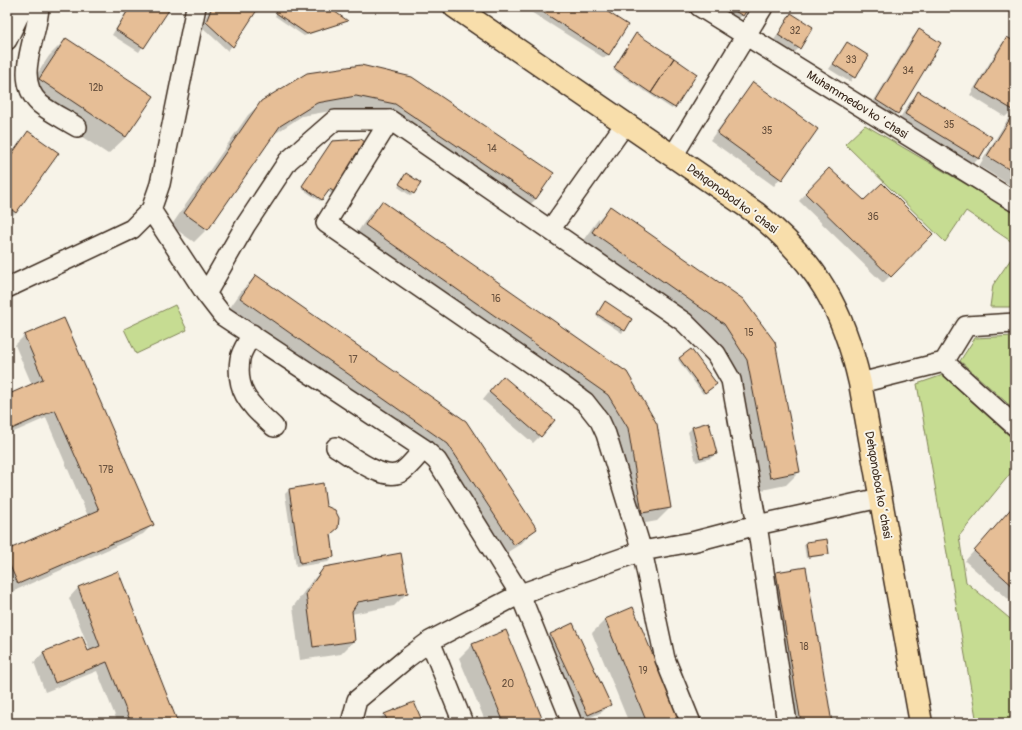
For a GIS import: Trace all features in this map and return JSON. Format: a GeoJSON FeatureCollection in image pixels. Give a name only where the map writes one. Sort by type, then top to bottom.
{"type":"FeatureCollection","features":[{"type":"Feature","properties":{"kind":"main road","name":"Dehqonobod koʻchasi"},"geometry":{"type":"LineString","coordinates":[[455,7],[736,199],[777,230],[808,264],[836,307],[852,349],[860,383],[920,723]]}},
{"type":"Feature","properties":{"kind":"street"},"geometry":{"type":"LineString","coordinates":[[7,40],[23,7]]}},
{"type":"Feature","properties":{"kind":"street"},"geometry":{"type":"LineString","coordinates":[[39,7],[28,65],[30,89],[40,104],[77,127]]}},
{"type":"Feature","properties":{"kind":"street"},"geometry":{"type":"LineString","coordinates":[[7,288],[132,229],[151,210],[160,184],[196,7]]}},
{"type":"Feature","properties":{"kind":"street","name":"Muhammedov koʻchasi"},"geometry":{"type":"LineString","coordinates":[[700,7],[1015,202]]}},
{"type":"Feature","properties":{"kind":"street"},"geometry":{"type":"LineString","coordinates":[[673,156],[763,7]]}},
{"type":"Feature","properties":{"kind":"street"},"geometry":{"type":"LineString","coordinates":[[206,294],[245,226],[288,161],[335,120],[390,120],[684,322],[716,354],[731,380],[758,525],[787,723]]}},
{"type":"Feature","properties":{"kind":"street"},"geometry":{"type":"LineString","coordinates":[[390,120],[326,223],[584,402],[600,421],[606,434],[642,551],[665,659],[691,723]]}},
{"type":"Feature","properties":{"kind":"street"},"geometry":{"type":"LineString","coordinates":[[550,230],[625,124]]}},
{"type":"Feature","properties":{"kind":"street"},"geometry":{"type":"LineString","coordinates":[[151,210],[206,294],[223,316],[424,449],[437,461],[520,594],[572,723]]}},
{"type":"Feature","properties":{"kind":"street"},"geometry":{"type":"LineString","coordinates":[[860,383],[944,362],[966,326],[1015,323]]}},
{"type":"Feature","properties":{"kind":"street"},"geometry":{"type":"LineString","coordinates":[[252,334],[240,359],[240,385],[246,400],[274,427]]}},
{"type":"Feature","properties":{"kind":"street"},"geometry":{"type":"LineString","coordinates":[[944,362],[1015,426]]}},
{"type":"Feature","properties":{"kind":"street"},"geometry":{"type":"LineString","coordinates":[[336,446],[375,470],[391,476],[402,471],[424,449]]}},
{"type":"Feature","properties":{"kind":"street"},"geometry":{"type":"LineString","coordinates":[[350,723],[357,700],[407,658],[430,642],[520,594],[642,551],[692,542],[758,525],[880,498]]}},
{"type":"Feature","properties":{"kind":"street"},"geometry":{"type":"LineString","coordinates":[[430,642],[463,723]]}},
{"type":"Feature","properties":{"kind":"green space"},"geometry":{"type":"Polygon","coordinates":[[[865,125],[1015,213],[1015,244],[966,211],[945,242],[845,144],[865,125]]]}},
{"type":"Feature","properties":{"kind":"green space"},"geometry":{"type":"Polygon","coordinates":[[[1015,253],[1015,307],[990,307],[993,285],[1015,253]]]}},
{"type":"Feature","properties":{"kind":"green space"},"geometry":{"type":"Polygon","coordinates":[[[175,305],[187,330],[136,354],[124,329],[175,305]]]}},
{"type":"Feature","properties":{"kind":"green space"},"geometry":{"type":"Polygon","coordinates":[[[1015,336],[1015,410],[960,361],[975,338],[1015,336]]]}},
{"type":"Feature","properties":{"kind":"green space"},"geometry":{"type":"Polygon","coordinates":[[[943,375],[1015,441],[1015,468],[959,536],[966,582],[1015,623],[1015,723],[977,723],[917,384],[943,375]]]}},
{"type":"Feature","properties":{"kind":"building"},"geometry":{"type":"Polygon","coordinates":[[[130,7],[171,7],[144,48],[116,30],[130,7]]]}},
{"type":"Feature","properties":{"kind":"building"},"geometry":{"type":"Polygon","coordinates":[[[212,7],[259,7],[233,47],[206,22],[212,7]]]}},
{"type":"Feature","properties":{"kind":"building"},"geometry":{"type":"Polygon","coordinates":[[[280,7],[328,7],[348,21],[307,34],[276,13],[280,7]]]}},
{"type":"Feature","properties":{"kind":"building"},"geometry":{"type":"Polygon","coordinates":[[[535,7],[600,7],[628,25],[609,55],[535,7]]]}},
{"type":"Feature","properties":{"kind":"building"},"geometry":{"type":"Polygon","coordinates":[[[728,7],[749,7],[743,16],[728,7]]]}},
{"type":"Feature","properties":{"kind":"building"},"geometry":{"type":"Polygon","coordinates":[[[791,13],[813,27],[800,49],[778,35],[791,13]]]}},
{"type":"Feature","properties":{"kind":"building"},"geometry":{"type":"Polygon","coordinates":[[[919,29],[941,43],[898,114],[876,100],[919,29]]]}},
{"type":"Feature","properties":{"kind":"building"},"geometry":{"type":"Polygon","coordinates":[[[636,33],[674,58],[651,93],[614,68],[636,33]]]}},
{"type":"Feature","properties":{"kind":"building"},"geometry":{"type":"Polygon","coordinates":[[[1007,37],[1015,42],[1015,106],[1013,110],[976,88],[1007,37]]]}},
{"type":"Feature","properties":{"kind":"building"},"geometry":{"type":"Polygon","coordinates":[[[66,38],[154,96],[126,137],[39,79],[66,38]]]}},
{"type":"Feature","properties":{"kind":"building"},"geometry":{"type":"Polygon","coordinates":[[[847,42],[869,56],[855,78],[833,64],[847,42]]]}},
{"type":"Feature","properties":{"kind":"building"},"geometry":{"type":"Polygon","coordinates":[[[674,58],[697,74],[675,108],[651,93],[674,58]]]}},
{"type":"Feature","properties":{"kind":"building"},"geometry":{"type":"Polygon","coordinates":[[[361,65],[412,77],[554,173],[536,199],[395,104],[356,96],[317,103],[280,126],[208,230],[184,213],[261,101],[307,73],[361,65]]]}},
{"type":"Feature","properties":{"kind":"building"},"geometry":{"type":"Polygon","coordinates":[[[753,82],[818,129],[782,180],[717,133],[753,82]]]}},
{"type":"Feature","properties":{"kind":"building"},"geometry":{"type":"Polygon","coordinates":[[[918,91],[992,137],[979,159],[905,114],[918,91]]]}},
{"type":"Feature","properties":{"kind":"building"},"geometry":{"type":"Polygon","coordinates":[[[1015,111],[1015,173],[987,156],[1015,111]]]}},
{"type":"Feature","properties":{"kind":"building"},"geometry":{"type":"Polygon","coordinates":[[[28,131],[59,153],[16,213],[7,206],[7,161],[28,131]]]}},
{"type":"Feature","properties":{"kind":"building"},"geometry":{"type":"Polygon","coordinates":[[[361,139],[365,142],[354,157],[359,161],[337,194],[330,189],[322,200],[302,186],[332,141],[361,139]]]}},
{"type":"Feature","properties":{"kind":"building"},"geometry":{"type":"Polygon","coordinates":[[[829,168],[864,200],[882,183],[933,234],[891,277],[805,193],[829,168]]]}},
{"type":"Feature","properties":{"kind":"building"},"geometry":{"type":"Polygon","coordinates":[[[406,173],[421,183],[414,194],[399,184],[406,173]]]}},
{"type":"Feature","properties":{"kind":"building"},"geometry":{"type":"Polygon","coordinates":[[[382,201],[627,372],[657,424],[671,508],[642,513],[628,428],[608,395],[365,225],[382,201]]]}},
{"type":"Feature","properties":{"kind":"building"},"geometry":{"type":"Polygon","coordinates":[[[610,206],[743,299],[775,342],[800,472],[770,478],[747,360],[724,324],[592,232],[610,206]]]}},
{"type":"Feature","properties":{"kind":"building"},"geometry":{"type":"Polygon","coordinates":[[[256,275],[466,421],[537,529],[514,545],[448,444],[240,298],[256,275]]]}},
{"type":"Feature","properties":{"kind":"building"},"geometry":{"type":"Polygon","coordinates":[[[605,301],[632,319],[625,331],[597,314],[605,301]]]}},
{"type":"Feature","properties":{"kind":"building"},"geometry":{"type":"Polygon","coordinates":[[[64,318],[154,525],[18,584],[7,559],[7,550],[99,510],[55,410],[7,431],[7,395],[43,379],[24,335],[64,318]]]}},
{"type":"Feature","properties":{"kind":"building"},"geometry":{"type":"Polygon","coordinates":[[[691,349],[717,384],[705,393],[679,358],[691,349]]]}},
{"type":"Feature","properties":{"kind":"building"},"geometry":{"type":"Polygon","coordinates":[[[503,376],[555,420],[541,437],[489,392],[503,376]]]}},
{"type":"Feature","properties":{"kind":"building"},"geometry":{"type":"Polygon","coordinates":[[[709,422],[717,454],[700,458],[692,427],[709,422]]]}},
{"type":"Feature","properties":{"kind":"building"},"geometry":{"type":"Polygon","coordinates":[[[323,483],[326,506],[335,510],[339,518],[338,528],[331,534],[334,557],[300,563],[289,489],[323,483]]]}},
{"type":"Feature","properties":{"kind":"building"},"geometry":{"type":"Polygon","coordinates":[[[1015,504],[1015,588],[974,551],[1015,504]]]}},
{"type":"Feature","properties":{"kind":"building"},"geometry":{"type":"Polygon","coordinates":[[[827,539],[829,554],[808,557],[806,542],[827,539]]]}},
{"type":"Feature","properties":{"kind":"building"},"geometry":{"type":"Polygon","coordinates":[[[401,553],[408,593],[358,602],[352,611],[355,641],[313,647],[306,593],[324,567],[401,553]]]}},
{"type":"Feature","properties":{"kind":"building"},"geometry":{"type":"Polygon","coordinates":[[[806,567],[832,723],[801,723],[776,572],[806,567]]]}},
{"type":"Feature","properties":{"kind":"building"},"geometry":{"type":"Polygon","coordinates":[[[118,571],[178,723],[131,723],[107,662],[55,683],[43,652],[82,636],[88,651],[100,646],[78,587],[118,571]]]}},
{"type":"Feature","properties":{"kind":"building"},"geometry":{"type":"Polygon","coordinates":[[[633,607],[681,723],[647,723],[605,619],[633,607]]]}},
{"type":"Feature","properties":{"kind":"building"},"geometry":{"type":"Polygon","coordinates":[[[573,623],[611,705],[588,715],[550,634],[573,623]]]}},
{"type":"Feature","properties":{"kind":"building"},"geometry":{"type":"Polygon","coordinates":[[[506,630],[544,723],[504,723],[472,644],[506,630]]]}},
{"type":"Feature","properties":{"kind":"building"},"geometry":{"type":"Polygon","coordinates":[[[414,702],[423,723],[389,723],[384,714],[414,702]]]}}]}
